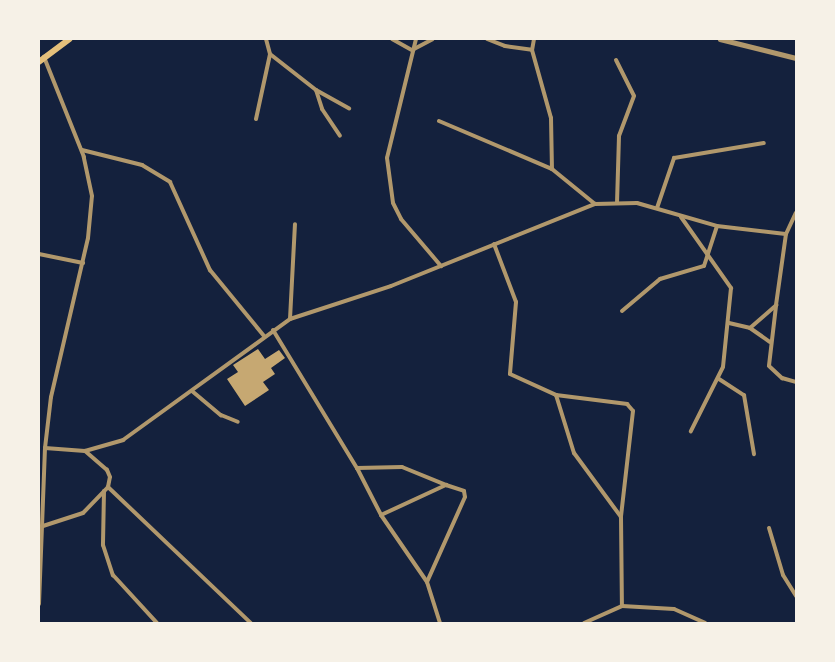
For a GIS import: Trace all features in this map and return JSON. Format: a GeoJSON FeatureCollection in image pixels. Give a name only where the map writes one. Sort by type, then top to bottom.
{"type":"FeatureCollection","features":[{"type":"Feature","properties":{"kind":"main road"},"geometry":{"type":"LineString","coordinates":[[39,62],[69,39]]}},
{"type":"Feature","properties":{"kind":"street"},"geometry":{"type":"LineString","coordinates":[[256,119],[270,54],[266,39]]}},
{"type":"Feature","properties":{"kind":"street"},"geometry":{"type":"LineString","coordinates":[[392,39],[412,50]]}},
{"type":"Feature","properties":{"kind":"street"},"geometry":{"type":"LineString","coordinates":[[416,39],[387,146],[392,198],[401,219],[441,266]]}},
{"type":"Feature","properties":{"kind":"street"},"geometry":{"type":"LineString","coordinates":[[412,50],[434,39]]}},
{"type":"Feature","properties":{"kind":"street"},"geometry":{"type":"LineString","coordinates":[[534,39],[532,50],[551,118],[552,169]]}},
{"type":"Feature","properties":{"kind":"street"},"geometry":{"type":"LineString","coordinates":[[720,39],[796,58]]}},
{"type":"Feature","properties":{"kind":"street"},"geometry":{"type":"LineString","coordinates":[[490,40],[532,50]]}},
{"type":"Feature","properties":{"kind":"street"},"geometry":{"type":"LineString","coordinates":[[270,54],[316,90],[349,108]]}},
{"type":"Feature","properties":{"kind":"street"},"geometry":{"type":"LineString","coordinates":[[39,604],[45,448],[51,397],[82,264],[92,196],[92,181],[82,150],[44,57]]}},
{"type":"Feature","properties":{"kind":"street"},"geometry":{"type":"LineString","coordinates":[[616,60],[634,96],[619,136],[618,202]]}},
{"type":"Feature","properties":{"kind":"street"},"geometry":{"type":"LineString","coordinates":[[316,90],[325,115],[340,136]]}},
{"type":"Feature","properties":{"kind":"street"},"geometry":{"type":"LineString","coordinates":[[439,121],[552,169],[595,204]]}},
{"type":"Feature","properties":{"kind":"street"},"geometry":{"type":"LineString","coordinates":[[657,208],[674,158],[764,143]]}},
{"type":"Feature","properties":{"kind":"street"},"geometry":{"type":"LineString","coordinates":[[82,150],[142,165],[170,182],[210,270],[264,336]]}},
{"type":"Feature","properties":{"kind":"street"},"geometry":{"type":"LineString","coordinates":[[45,448],[85,451],[123,440],[290,319],[441,266],[595,204],[618,202],[657,208],[681,217],[717,226],[786,234]]}},
{"type":"Feature","properties":{"kind":"street"},"geometry":{"type":"LineString","coordinates":[[796,213],[786,234],[770,342],[772,370],[782,378],[796,382]]}},
{"type":"Feature","properties":{"kind":"street"},"geometry":{"type":"LineString","coordinates":[[681,217],[708,259],[723,273],[731,288],[729,323],[719,379],[691,431]]}},
{"type":"Feature","properties":{"kind":"street"},"geometry":{"type":"LineString","coordinates":[[290,319],[295,224]]}},
{"type":"Feature","properties":{"kind":"street"},"geometry":{"type":"LineString","coordinates":[[622,311],[654,282],[698,269],[708,259],[717,226]]}},
{"type":"Feature","properties":{"kind":"street"},"geometry":{"type":"LineString","coordinates":[[494,244],[516,302],[510,374],[556,395],[631,406],[621,517],[622,606]]}},
{"type":"Feature","properties":{"kind":"street"},"geometry":{"type":"LineString","coordinates":[[39,254],[82,264]]}},
{"type":"Feature","properties":{"kind":"street"},"geometry":{"type":"LineString","coordinates":[[750,328],[776,305]]}},
{"type":"Feature","properties":{"kind":"street"},"geometry":{"type":"LineString","coordinates":[[729,323],[750,328],[770,342]]}},
{"type":"Feature","properties":{"kind":"street"},"geometry":{"type":"LineString","coordinates":[[273,330],[357,468],[381,515],[427,582],[440,623]]}},
{"type":"Feature","properties":{"kind":"street"},"geometry":{"type":"LineString","coordinates":[[719,379],[744,395],[754,454]]}},
{"type":"Feature","properties":{"kind":"street"},"geometry":{"type":"LineString","coordinates":[[192,391],[221,415],[238,422]]}},
{"type":"Feature","properties":{"kind":"street"},"geometry":{"type":"LineString","coordinates":[[556,395],[574,453],[621,517]]}},
{"type":"Feature","properties":{"kind":"street"},"geometry":{"type":"LineString","coordinates":[[43,526],[83,513],[108,486],[110,477],[106,470],[85,451]]}},
{"type":"Feature","properties":{"kind":"street"},"geometry":{"type":"LineString","coordinates":[[357,468],[402,467],[464,491],[465,496],[427,582]]}},
{"type":"Feature","properties":{"kind":"street"},"geometry":{"type":"LineString","coordinates":[[381,515],[446,485]]}},
{"type":"Feature","properties":{"kind":"street"},"geometry":{"type":"LineString","coordinates":[[108,486],[251,623]]}},
{"type":"Feature","properties":{"kind":"street"},"geometry":{"type":"LineString","coordinates":[[104,491],[103,546],[113,575],[157,623]]}},
{"type":"Feature","properties":{"kind":"street"},"geometry":{"type":"LineString","coordinates":[[769,528],[783,575],[796,596]]}},
{"type":"Feature","properties":{"kind":"street"},"geometry":{"type":"LineString","coordinates":[[584,623],[622,606],[674,609],[705,623]]}},
{"type":"Feature","properties":{"kind":"building"},"geometry":{"type":"Polygon","coordinates":[[[258,349],[265,359],[279,350],[285,358],[271,368],[275,374],[263,382],[269,390],[245,406],[227,379],[238,372],[233,365],[258,349]]]}}]}
